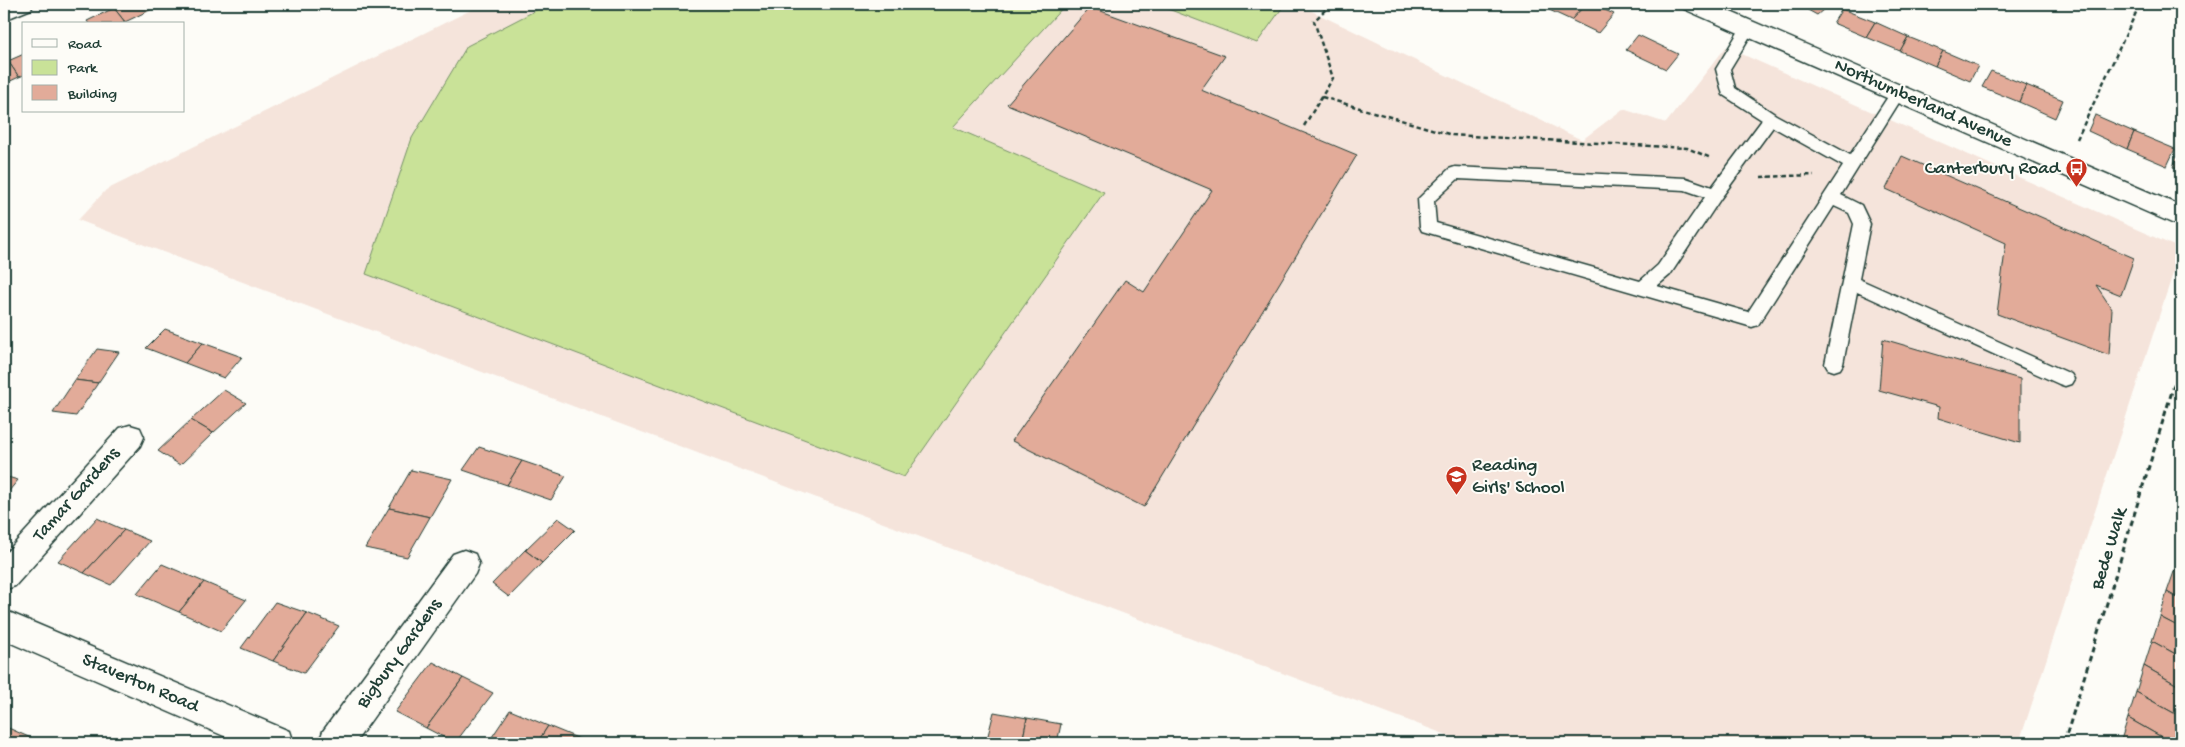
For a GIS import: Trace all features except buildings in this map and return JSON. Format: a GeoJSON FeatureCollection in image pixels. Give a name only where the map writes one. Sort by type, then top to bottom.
{"type":"FeatureCollection","features":[{"type":"Feature","properties":{"kind":"street"},"geometry":{"type":"LineString","coordinates":[[4,12],[23,4]]}},
{"type":"Feature","properties":{"kind":"street","name":"Northumberland Avenue"},"geometry":{"type":"LineString","coordinates":[[1692,4],[2181,217]]}},
{"type":"Feature","properties":{"kind":"street","name":"Tamar Gardens"},"geometry":{"type":"LineString","coordinates":[[4,576],[130,437]]}},
{"type":"Feature","properties":{"kind":"street","name":"Bigbury Gardens"},"geometry":{"type":"LineString","coordinates":[[335,743],[464,564]]}},
{"type":"Feature","properties":{"kind":"street","name":"Staverton Road"},"geometry":{"type":"LineString","coordinates":[[4,625],[277,743]]}},
{"type":"Feature","properties":{"kind":"lane"},"geometry":{"type":"LineString","coordinates":[[1748,28],[1723,69],[1728,91],[1771,119],[1853,164]]}},
{"type":"Feature","properties":{"kind":"lane"},"geometry":{"type":"LineString","coordinates":[[1715,194],[1686,184],[1455,174],[1426,199],[1428,227],[1752,320],[1898,93]]}},
{"type":"Feature","properties":{"kind":"lane"},"geometry":{"type":"LineString","coordinates":[[1644,288],[1664,270],[1734,167],[1771,119]]}},
{"type":"Feature","properties":{"kind":"lane"},"geometry":{"type":"LineString","coordinates":[[1832,198],[1855,209],[1862,224],[1834,364]]}},
{"type":"Feature","properties":{"kind":"lane"},"geometry":{"type":"LineString","coordinates":[[1850,282],[2065,379]]}},
{"type":"Feature","properties":{"kind":"path"},"geometry":{"type":"LineString","coordinates":[[1304,126],[1333,78],[1314,22],[1331,4]]}},
{"type":"Feature","properties":{"kind":"path"},"geometry":{"type":"LineString","coordinates":[[2062,165],[2073,149],[2140,4]]}},
{"type":"Feature","properties":{"kind":"path"},"geometry":{"type":"LineString","coordinates":[[1322,97],[1452,135],[1687,148],[1754,177],[1818,175],[1841,183]]}},
{"type":"Feature","properties":{"kind":"path","name":"Bede Walk"},"geometry":{"type":"LineString","coordinates":[[2064,743],[2181,362]]}},
{"type":"Feature","properties":{"kind":"shaded area","name":"Reading Girls' School"},"geometry":{"type":"Polygon","coordinates":[[[483,4],[1297,4],[1582,140],[1623,109],[1666,123],[1726,47],[2181,249],[2019,743],[1468,743],[78,220],[106,190],[483,4]]]}},
{"type":"Feature","properties":{"kind":"green space"},"geometry":{"type":"Polygon","coordinates":[[[548,4],[1066,4],[953,127],[1104,192],[904,477],[366,274],[412,138],[467,46],[548,4]]]}},
{"type":"Feature","properties":{"kind":"green space"},"geometry":{"type":"Polygon","coordinates":[[[1155,4],[1285,4],[1257,43],[1155,4]]]}},
{"type":"Feature","properties":{"kind":"place","name":"Canterbury Road"},"geometry":{"type":"Point","coordinates":[2076,188]}},
{"type":"Feature","properties":{"kind":"place","name":"Reading Girls' School"},"geometry":{"type":"Point","coordinates":[1456,496]}}]}
